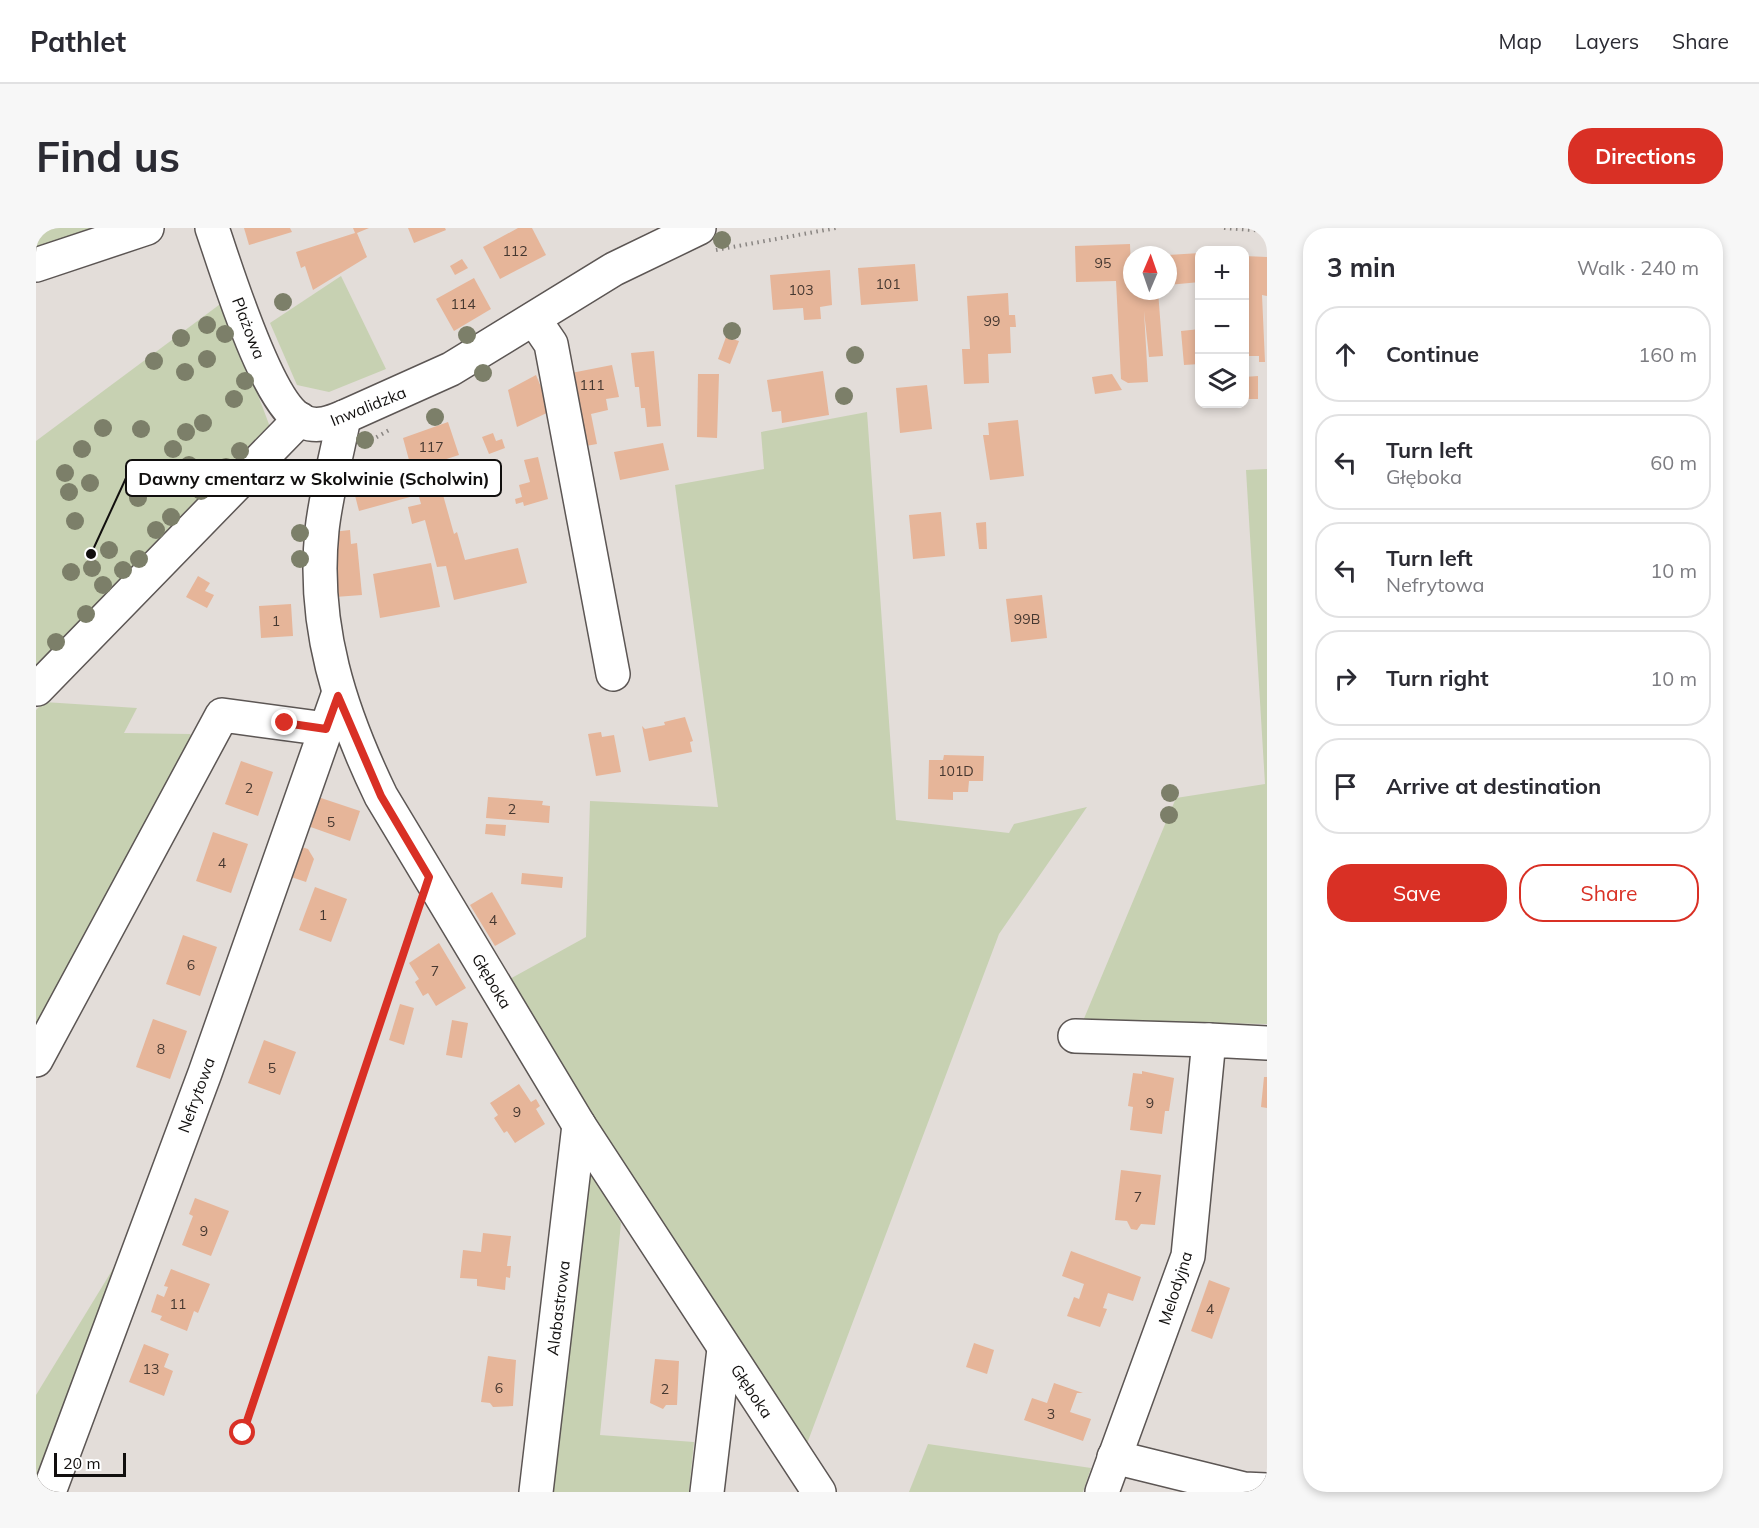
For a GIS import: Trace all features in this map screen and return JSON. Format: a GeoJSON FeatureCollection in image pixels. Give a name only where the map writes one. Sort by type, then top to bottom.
{"type":"FeatureCollection","features":[{"type":"Feature","properties":{"kind":"street"},"geometry":{"type":"LineString","coordinates":[[36,265],[147,228]]}},
{"type":"Feature","properties":{"kind":"street","name":"Plażowa"},"geometry":{"type":"LineString","coordinates":[[212,228],[264,366],[285,404],[300,419]]}},
{"type":"Feature","properties":{"kind":"street","name":"Inwalidzka"},"geometry":{"type":"LineString","coordinates":[[300,419],[309,423],[327,424],[450,369],[614,269],[699,228]]}},
{"type":"Feature","properties":{"kind":"street"},"geometry":{"type":"LineString","coordinates":[[534,319],[550,344],[613,674]]}},
{"type":"Feature","properties":{"kind":"street","name":"Głęboka"},"geometry":{"type":"LineString","coordinates":[[344,417],[322,528],[320,572],[331,664],[338,696],[381,796],[579,1125],[819,1492]]}},
{"type":"Feature","properties":{"kind":"street"},"geometry":{"type":"LineString","coordinates":[[37,689],[300,419]]}},
{"type":"Feature","properties":{"kind":"street","name":"Nefrytowa"},"geometry":{"type":"LineString","coordinates":[[49,1492],[205,1073],[338,696]]}},
{"type":"Feature","properties":{"kind":"street"},"geometry":{"type":"LineString","coordinates":[[36,1060],[222,715],[326,729]]}},
{"type":"Feature","properties":{"kind":"street"},"geometry":{"type":"LineString","coordinates":[[1075,1036],[1267,1043]]}},
{"type":"Feature","properties":{"kind":"street","name":"Melodyjna"},"geometry":{"type":"LineString","coordinates":[[1102,1492],[1188,1257],[1209,1040]]}},
{"type":"Feature","properties":{"kind":"street","name":"Alabastrowa"},"geometry":{"type":"LineString","coordinates":[[536,1492],[579,1125]]}},
{"type":"Feature","properties":{"kind":"street"},"geometry":{"type":"LineString","coordinates":[[707,1492],[724,1349]]}},
{"type":"Feature","properties":{"kind":"street"},"geometry":{"type":"LineString","coordinates":[[1114,1457],[1244,1489],[1267,1490]]}},
{"type":"Feature","properties":{"kind":"path"},"geometry":{"type":"LineString","coordinates":[[1224,228],[1267,231]]}},
{"type":"Feature","properties":{"kind":"path"},"geometry":{"type":"LineString","coordinates":[[243,1433],[429,877]]}},
{"type":"Feature","properties":{"kind":"green space"},"geometry":{"type":"Polygon","coordinates":[[[36,228],[113,228],[36,253],[36,228]]]}},
{"type":"Feature","properties":{"kind":"green space"},"geometry":{"type":"Polygon","coordinates":[[[341,276],[386,369],[329,392],[297,385],[270,323],[341,276]]]}},
{"type":"Feature","properties":{"kind":"green space"},"geometry":{"type":"Polygon","coordinates":[[[223,302],[270,427],[36,666],[36,441],[223,302]]]}},
{"type":"Feature","properties":{"kind":"green space"},"geometry":{"type":"Polygon","coordinates":[[[867,412],[896,820],[1009,833],[1014,824],[1087,807],[999,934],[805,1449],[506,981],[586,937],[590,801],[718,807],[675,485],[764,469],[761,432],[867,412]]]}},
{"type":"Feature","properties":{"kind":"green space"},"geometry":{"type":"Polygon","coordinates":[[[1267,469],[1267,1024],[1083,1021],[1176,798],[1265,784],[1246,470],[1267,469]]]}},
{"type":"Feature","properties":{"kind":"green space"},"geometry":{"type":"Polygon","coordinates":[[[44,702],[137,708],[124,733],[190,734],[197,743],[36,1043],[36,710],[44,702]]]}},
{"type":"Feature","properties":{"kind":"green space"},"geometry":{"type":"Polygon","coordinates":[[[588,1168],[621,1223],[600,1435],[694,1442],[689,1492],[553,1492],[588,1168]]]}},
{"type":"Feature","properties":{"kind":"green space"},"geometry":{"type":"Polygon","coordinates":[[[130,1241],[36,1491],[36,1395],[130,1241]]]}},
{"type":"Feature","properties":{"kind":"green space"},"geometry":{"type":"Polygon","coordinates":[[[928,1444],[1091,1468],[1083,1492],[909,1492],[928,1444]]]}},
{"type":"Feature","properties":{"kind":"building"},"geometry":{"type":"Polygon","coordinates":[[[244,228],[290,228],[292,232],[249,245],[244,228]]]}},
{"type":"Feature","properties":{"kind":"building"},"geometry":{"type":"Polygon","coordinates":[[[353,228],[369,228],[357,233],[367,257],[313,290],[305,266],[301,268],[296,252],[355,233],[353,228]]]}},
{"type":"Feature","properties":{"kind":"building"},"geometry":{"type":"Polygon","coordinates":[[[408,228],[445,228],[446,230],[414,243],[408,228]]]}},
{"type":"Feature","properties":{"kind":"building"},"geometry":{"type":"Polygon","coordinates":[[[518,228],[532,228],[546,255],[500,279],[483,247],[518,228]]]}},
{"type":"Feature","properties":{"kind":"building"},"geometry":{"type":"Polygon","coordinates":[[[1130,244],[1130,246],[1123,246],[1123,300],[1159,300],[1163,356],[1149,357],[1144,311],[1148,382],[1128,383],[1121,379],[1116,281],[1076,282],[1075,246],[1130,244]]]}},
{"type":"Feature","properties":{"kind":"building"},"geometry":{"type":"Polygon","coordinates":[[[1195,253],[1195,282],[1177,284],[1177,254],[1195,253]]]}},
{"type":"Feature","properties":{"kind":"building"},"geometry":{"type":"Polygon","coordinates":[[[1249,256],[1267,257],[1267,296],[1262,295],[1265,362],[1259,362],[1259,356],[1249,356],[1249,256]]]}},
{"type":"Feature","properties":{"kind":"building"},"geometry":{"type":"Polygon","coordinates":[[[462,259],[468,268],[455,275],[450,266],[462,259]]]}},
{"type":"Feature","properties":{"kind":"building"},"geometry":{"type":"Polygon","coordinates":[[[915,264],[918,301],[861,305],[858,268],[915,264]]]}},
{"type":"Feature","properties":{"kind":"building"},"geometry":{"type":"Polygon","coordinates":[[[830,270],[832,305],[820,307],[821,319],[804,320],[803,308],[773,310],[770,275],[830,270]]]}},
{"type":"Feature","properties":{"kind":"building"},"geometry":{"type":"Polygon","coordinates":[[[474,278],[491,309],[454,331],[436,299],[474,278]]]}},
{"type":"Feature","properties":{"kind":"building"},"geometry":{"type":"Polygon","coordinates":[[[1008,293],[1009,315],[1015,315],[1016,327],[1010,327],[1011,353],[988,354],[989,383],[964,384],[962,349],[970,349],[967,296],[1008,293]]]}},
{"type":"Feature","properties":{"kind":"building"},"geometry":{"type":"Polygon","coordinates":[[[1195,330],[1195,364],[1184,365],[1181,331],[1195,330]]]}},
{"type":"Feature","properties":{"kind":"building"},"geometry":{"type":"Polygon","coordinates":[[[726,337],[739,341],[730,364],[718,359],[726,337]]]}},
{"type":"Feature","properties":{"kind":"building"},"geometry":{"type":"Polygon","coordinates":[[[654,351],[661,426],[647,427],[645,408],[641,408],[639,387],[635,387],[631,353],[654,351]]]}},
{"type":"Feature","properties":{"kind":"building"},"geometry":{"type":"Polygon","coordinates":[[[612,365],[619,397],[606,399],[608,410],[591,414],[597,444],[580,447],[566,374],[612,365]]]}},
{"type":"Feature","properties":{"kind":"building"},"geometry":{"type":"Polygon","coordinates":[[[823,371],[829,415],[782,423],[781,411],[772,412],[767,380],[823,371]]]}},
{"type":"Feature","properties":{"kind":"building"},"geometry":{"type":"Polygon","coordinates":[[[698,374],[719,374],[717,438],[697,437],[698,374]]]}},
{"type":"Feature","properties":{"kind":"building"},"geometry":{"type":"Polygon","coordinates":[[[1112,374],[1122,390],[1095,394],[1092,377],[1112,374]]]}},
{"type":"Feature","properties":{"kind":"building"},"geometry":{"type":"Polygon","coordinates":[[[536,375],[551,411],[517,427],[508,390],[536,375]]]}},
{"type":"Feature","properties":{"kind":"building"},"geometry":{"type":"Polygon","coordinates":[[[1258,376],[1258,399],[1249,399],[1249,377],[1258,376]]]}},
{"type":"Feature","properties":{"kind":"building"},"geometry":{"type":"Polygon","coordinates":[[[927,385],[932,429],[900,433],[896,388],[927,385]]]}},
{"type":"Feature","properties":{"kind":"building"},"geometry":{"type":"Polygon","coordinates":[[[1018,420],[1024,476],[990,480],[983,435],[989,435],[988,423],[1018,420]]]}},
{"type":"Feature","properties":{"kind":"building"},"geometry":{"type":"Polygon","coordinates":[[[448,422],[459,455],[434,463],[454,534],[457,532],[465,560],[518,548],[527,583],[454,600],[446,566],[437,567],[425,520],[412,524],[408,507],[421,504],[403,438],[448,422]]]}},
{"type":"Feature","properties":{"kind":"building"},"geometry":{"type":"Polygon","coordinates":[[[493,433],[496,441],[502,439],[505,448],[489,454],[482,437],[493,433]]]}},
{"type":"Feature","properties":{"kind":"building"},"geometry":{"type":"Polygon","coordinates":[[[663,443],[669,470],[620,480],[614,452],[663,443]]]}},
{"type":"Feature","properties":{"kind":"building"},"geometry":{"type":"Polygon","coordinates":[[[538,457],[548,499],[524,506],[523,502],[516,504],[515,499],[522,497],[519,485],[530,482],[524,460],[538,457]]]}},
{"type":"Feature","properties":{"kind":"building"},"geometry":{"type":"Polygon","coordinates":[[[401,462],[410,497],[359,511],[350,476],[401,462]]]}},
{"type":"Feature","properties":{"kind":"building"},"geometry":{"type":"Polygon","coordinates":[[[941,512],[945,556],[913,559],[909,515],[941,512]]]}},
{"type":"Feature","properties":{"kind":"building"},"geometry":{"type":"Polygon","coordinates":[[[986,522],[987,549],[979,549],[976,523],[986,522]]]}},
{"type":"Feature","properties":{"kind":"building"},"geometry":{"type":"Polygon","coordinates":[[[350,530],[351,544],[357,543],[362,595],[335,597],[332,532],[350,530]]]}},
{"type":"Feature","properties":{"kind":"building"},"geometry":{"type":"Polygon","coordinates":[[[431,563],[440,607],[380,618],[373,574],[431,563]]]}},
{"type":"Feature","properties":{"kind":"building"},"geometry":{"type":"Polygon","coordinates":[[[198,576],[210,583],[205,591],[214,595],[207,608],[186,597],[198,576]]]}},
{"type":"Feature","properties":{"kind":"building"},"geometry":{"type":"Polygon","coordinates":[[[1042,595],[1047,638],[1011,642],[1006,599],[1042,595]]]}},
{"type":"Feature","properties":{"kind":"building"},"geometry":{"type":"Polygon","coordinates":[[[291,604],[293,636],[261,638],[259,606],[291,604]]]}},
{"type":"Feature","properties":{"kind":"building"},"geometry":{"type":"Polygon","coordinates":[[[685,717],[693,741],[690,742],[692,752],[649,761],[642,726],[645,729],[665,725],[664,722],[685,717]]]}},
{"type":"Feature","properties":{"kind":"building"},"geometry":{"type":"Polygon","coordinates":[[[601,732],[602,737],[614,735],[621,772],[596,776],[588,734],[601,732]]]}},
{"type":"Feature","properties":{"kind":"building"},"geometry":{"type":"Polygon","coordinates":[[[944,755],[984,756],[983,781],[969,781],[968,792],[953,792],[953,800],[928,799],[929,760],[943,760],[944,755]]]}},
{"type":"Feature","properties":{"kind":"building"},"geometry":{"type":"Polygon","coordinates":[[[241,761],[273,772],[258,816],[225,804],[241,761]]]}},
{"type":"Feature","properties":{"kind":"building"},"geometry":{"type":"Polygon","coordinates":[[[315,796],[360,811],[350,841],[305,825],[315,796]]]}},
{"type":"Feature","properties":{"kind":"building"},"geometry":{"type":"Polygon","coordinates":[[[488,797],[543,801],[542,805],[550,806],[549,823],[486,818],[488,797]]]}},
{"type":"Feature","properties":{"kind":"building"},"geometry":{"type":"Polygon","coordinates":[[[486,824],[506,825],[505,836],[485,834],[486,824]]]}},
{"type":"Feature","properties":{"kind":"building"},"geometry":{"type":"Polygon","coordinates":[[[213,832],[248,844],[231,893],[196,881],[213,832]]]}},
{"type":"Feature","properties":{"kind":"building"},"geometry":{"type":"Polygon","coordinates":[[[298,846],[308,849],[314,859],[306,882],[288,876],[298,846]]]}},
{"type":"Feature","properties":{"kind":"building"},"geometry":{"type":"Polygon","coordinates":[[[522,873],[563,877],[562,888],[521,884],[522,873]]]}},
{"type":"Feature","properties":{"kind":"building"},"geometry":{"type":"Polygon","coordinates":[[[315,887],[347,899],[331,942],[299,930],[315,887]]]}},
{"type":"Feature","properties":{"kind":"building"},"geometry":{"type":"Polygon","coordinates":[[[492,892],[516,934],[495,946],[470,905],[492,892]]]}},
{"type":"Feature","properties":{"kind":"building"},"geometry":{"type":"Polygon","coordinates":[[[183,935],[217,947],[200,996],[166,984],[183,935]]]}},
{"type":"Feature","properties":{"kind":"building"},"geometry":{"type":"Polygon","coordinates":[[[439,943],[466,988],[436,1006],[428,993],[423,996],[415,982],[419,979],[409,963],[439,943]]]}},
{"type":"Feature","properties":{"kind":"building"},"geometry":{"type":"Polygon","coordinates":[[[400,1004],[414,1008],[404,1045],[389,1040],[400,1004]]]}},
{"type":"Feature","properties":{"kind":"building"},"geometry":{"type":"Polygon","coordinates":[[[153,1019],[187,1031],[170,1079],[136,1067],[153,1019]]]}},
{"type":"Feature","properties":{"kind":"building"},"geometry":{"type":"Polygon","coordinates":[[[452,1020],[468,1023],[462,1058],[446,1055],[452,1020]]]}},
{"type":"Feature","properties":{"kind":"building"},"geometry":{"type":"Polygon","coordinates":[[[264,1040],[296,1052],[280,1095],[248,1083],[264,1040]]]}},
{"type":"Feature","properties":{"kind":"building"},"geometry":{"type":"Polygon","coordinates":[[[1142,1071],[1174,1078],[1169,1111],[1165,1111],[1162,1134],[1130,1130],[1133,1107],[1128,1106],[1133,1073],[1142,1074],[1142,1071]]]}},
{"type":"Feature","properties":{"kind":"building"},"geometry":{"type":"Polygon","coordinates":[[[1264,1077],[1267,1077],[1267,1108],[1261,1107],[1264,1077]]]}},
{"type":"Feature","properties":{"kind":"building"},"geometry":{"type":"Polygon","coordinates":[[[519,1084],[531,1102],[536,1099],[540,1106],[536,1109],[545,1124],[515,1143],[507,1131],[504,1133],[494,1118],[498,1115],[490,1103],[519,1084]]]}},
{"type":"Feature","properties":{"kind":"building"},"geometry":{"type":"Polygon","coordinates":[[[1121,1170],[1161,1175],[1155,1225],[1141,1224],[1137,1230],[1131,1229],[1127,1221],[1115,1220],[1121,1170]]]}},
{"type":"Feature","properties":{"kind":"building"},"geometry":{"type":"Polygon","coordinates":[[[195,1198],[229,1211],[211,1256],[182,1245],[193,1216],[189,1214],[195,1198]]]}},
{"type":"Feature","properties":{"kind":"building"},"geometry":{"type":"Polygon","coordinates":[[[483,1233],[511,1236],[507,1266],[511,1266],[510,1278],[506,1277],[505,1290],[477,1286],[477,1279],[460,1278],[463,1250],[481,1252],[483,1233]]]}},
{"type":"Feature","properties":{"kind":"building"},"geometry":{"type":"Polygon","coordinates":[[[1071,1251],[1141,1277],[1133,1301],[1108,1293],[1103,1308],[1107,1309],[1100,1327],[1067,1316],[1074,1297],[1079,1299],[1084,1284],[1062,1276],[1071,1251]]]}},
{"type":"Feature","properties":{"kind":"building"},"geometry":{"type":"Polygon","coordinates":[[[171,1269],[210,1284],[198,1313],[194,1311],[187,1331],[160,1320],[162,1316],[151,1312],[157,1294],[164,1297],[168,1287],[164,1286],[171,1269]]]}},
{"type":"Feature","properties":{"kind":"building"},"geometry":{"type":"Polygon","coordinates":[[[1209,1280],[1230,1288],[1212,1339],[1191,1331],[1209,1280]]]}},
{"type":"Feature","properties":{"kind":"building"},"geometry":{"type":"Polygon","coordinates":[[[974,1343],[994,1350],[987,1374],[966,1367],[974,1343]]]}},
{"type":"Feature","properties":{"kind":"building"},"geometry":{"type":"Polygon","coordinates":[[[144,1344],[169,1354],[164,1367],[173,1371],[164,1396],[129,1382],[144,1344]]]}},
{"type":"Feature","properties":{"kind":"building"},"geometry":{"type":"Polygon","coordinates":[[[488,1356],[516,1360],[513,1406],[493,1407],[490,1403],[481,1402],[488,1356]]]}},
{"type":"Feature","properties":{"kind":"building"},"geometry":{"type":"Polygon","coordinates":[[[655,1359],[679,1361],[677,1405],[666,1405],[663,1409],[650,1403],[655,1359]]]}},
{"type":"Feature","properties":{"kind":"building"},"geometry":{"type":"Polygon","coordinates":[[[1054,1383],[1083,1393],[1077,1393],[1070,1412],[1091,1419],[1083,1441],[1024,1420],[1032,1398],[1047,1403],[1054,1383]]]}},
{"type":"Feature","properties":{"kind":"place","name":"Dawny cmentarz w Skolwinie (Scholwin)"},"geometry":{"type":"Point","coordinates":[91,554]}},
{"type":"Feature","properties":{"kind":"route"},"geometry":{"type":"LineString","coordinates":[[243,1433],[429,877],[381,796],[338,696],[326,729],[285,723]]}}]}
